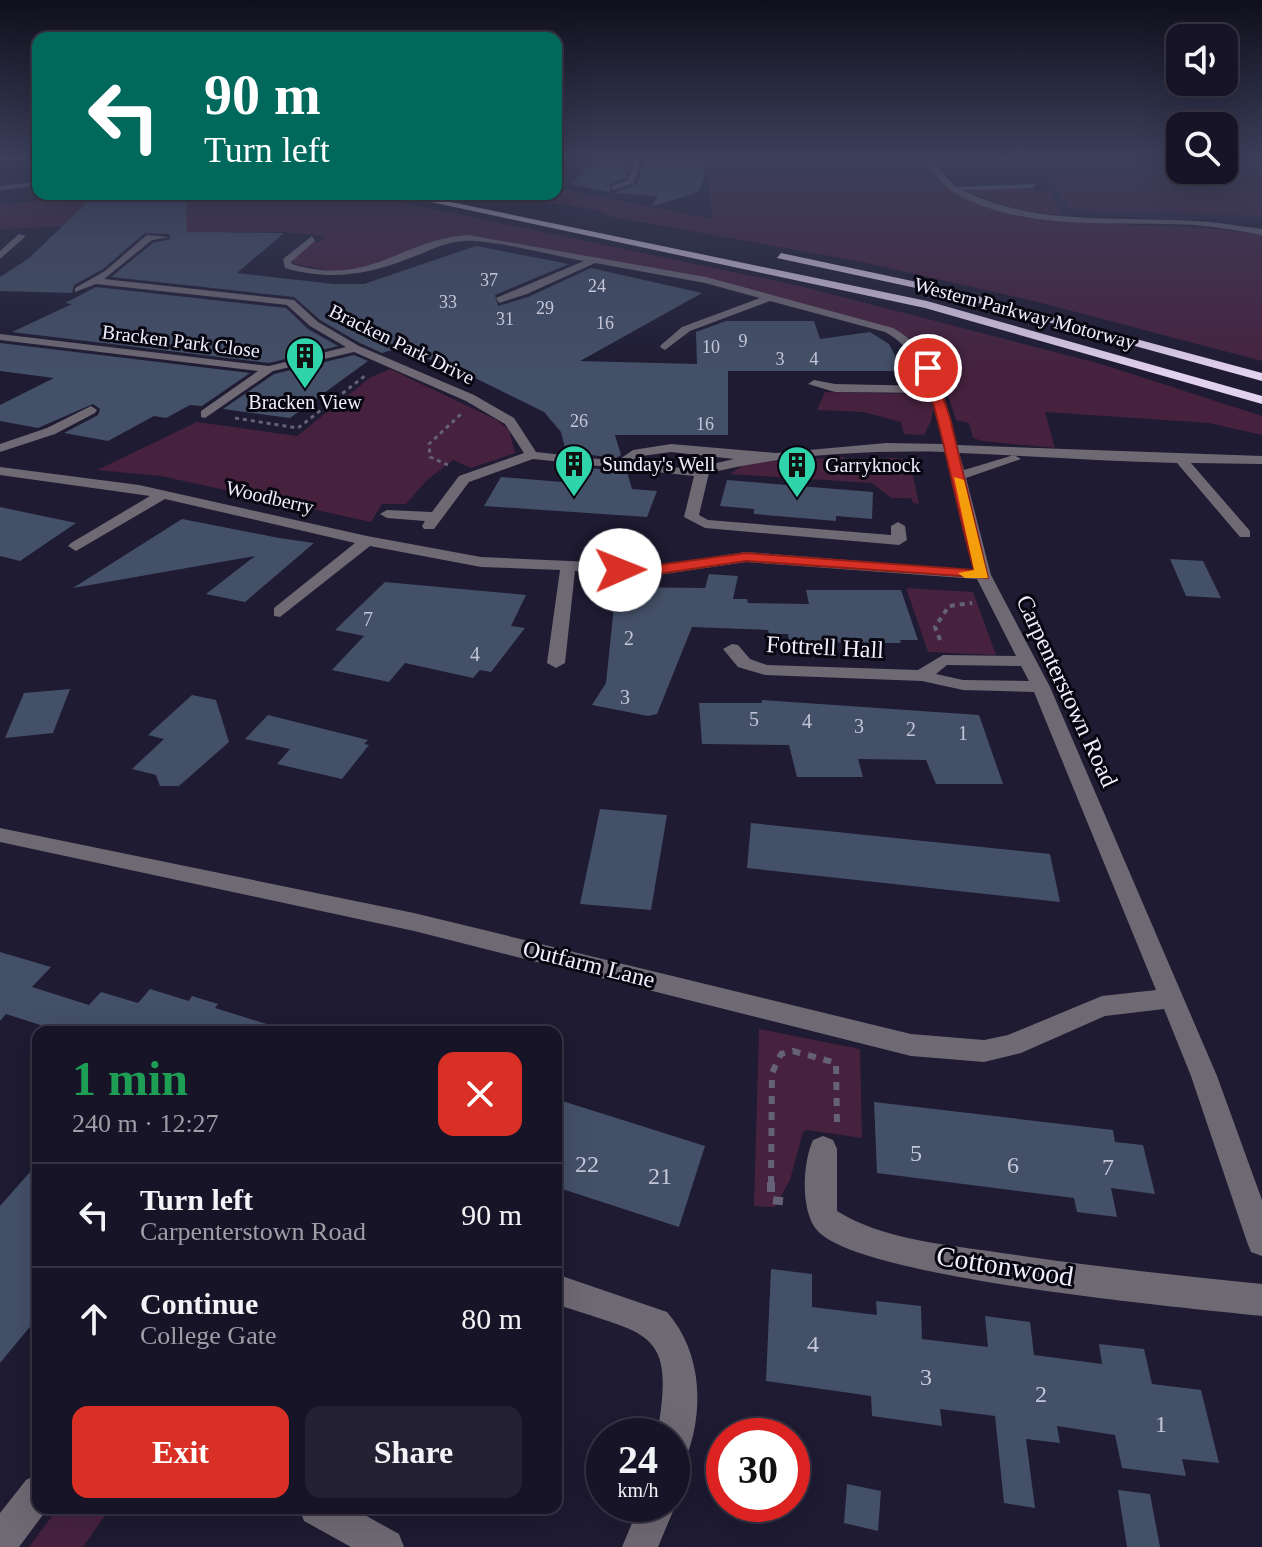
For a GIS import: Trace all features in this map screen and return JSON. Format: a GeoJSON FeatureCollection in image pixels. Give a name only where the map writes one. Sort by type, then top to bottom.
{"type":"FeatureCollection","features":[{"type":"Feature","properties":{"kind":"highway","name":"Western Parkway Motorway"},"geometry":{"type":"LineString","coordinates":[[571,230],[927,305],[1155,367],[1262,400]]}},
{"type":"Feature","properties":{"kind":"highway","name":"Western Parkway Motorway"},"geometry":{"type":"LineString","coordinates":[[770,254],[970,296],[1262,377]]}},
{"type":"Feature","properties":{"kind":"street"},"geometry":{"type":"LineString","coordinates":[[0,256],[22,236]]}},
{"type":"Feature","properties":{"kind":"street"},"geometry":{"type":"LineString","coordinates":[[78,290],[96,281],[150,237],[165,237]]}},
{"type":"Feature","properties":{"kind":"street","name":"Carpenterstown Road"},"geometry":{"type":"LineString","coordinates":[[312,239],[294,251],[286,261],[288,266],[335,274],[362,273],[459,238],[773,296],[889,330],[904,338],[928,368],[937,390],[983,575],[1041,687],[1204,1076],[1262,1242]]}},
{"type":"Feature","properties":{"kind":"street"},"geometry":{"type":"LineString","coordinates":[[499,300],[592,261]]}},
{"type":"Feature","properties":{"kind":"street","name":"Bracken Park Drive"},"geometry":{"type":"LineString","coordinates":[[96,281],[290,302],[314,324],[355,348],[460,394],[510,421],[532,455]]}},
{"type":"Feature","properties":{"kind":"street"},"geometry":{"type":"LineString","coordinates":[[665,347],[686,329],[773,296]]}},
{"type":"Feature","properties":{"kind":"street","name":"Bracken Park Close"},"geometry":{"type":"LineString","coordinates":[[1,332],[269,369],[355,348]]}},
{"type":"Feature","properties":{"kind":"street"},"geometry":{"type":"LineString","coordinates":[[205,414],[269,369]]}},
{"type":"Feature","properties":{"kind":"street"},"geometry":{"type":"LineString","coordinates":[[814,384],[835,388],[937,390]]}},
{"type":"Feature","properties":{"kind":"street"},"geometry":{"type":"LineString","coordinates":[[0,448],[51,431],[91,410]]}},
{"type":"Feature","properties":{"kind":"street"},"geometry":{"type":"LineString","coordinates":[[0,439],[17,442]]}},
{"type":"Feature","properties":{"kind":"street"},"geometry":{"type":"LineString","coordinates":[[387,514],[432,522],[458,483],[472,474],[532,455],[702,472],[758,457],[873,447],[951,448],[1182,461],[1262,460]]}},
{"type":"Feature","properties":{"kind":"street"},"geometry":{"type":"LineString","coordinates":[[628,466],[622,459],[675,448],[708,449],[758,457]]}},
{"type":"Feature","properties":{"kind":"street"},"geometry":{"type":"LineString","coordinates":[[957,476],[1015,459],[1062,455]]}},
{"type":"Feature","properties":{"kind":"street"},"geometry":{"type":"LineString","coordinates":[[1182,461],[1245,534]]}},
{"type":"Feature","properties":{"kind":"street","name":"Woodberry"},"geometry":{"type":"LineString","coordinates":[[0,471],[163,494],[367,541],[481,562],[658,570],[746,557],[983,575]]}},
{"type":"Feature","properties":{"kind":"street"},"geometry":{"type":"LineString","coordinates":[[702,472],[691,517],[705,524],[899,540],[898,526]]}},
{"type":"Feature","properties":{"kind":"street"},"geometry":{"type":"LineString","coordinates":[[76,546],[163,494]]}},
{"type":"Feature","properties":{"kind":"street"},"geometry":{"type":"LineString","coordinates":[[280,612],[367,541]]}},
{"type":"Feature","properties":{"kind":"street"},"geometry":{"type":"LineString","coordinates":[[556,663],[568,567]]}},
{"type":"Feature","properties":{"kind":"street","name":"Fottrell Hall"},"geometry":{"type":"LineString","coordinates":[[732,649],[744,663],[765,670],[922,676],[963,685],[1041,687]]}},
{"type":"Feature","properties":{"kind":"street"},"geometry":{"type":"LineString","coordinates":[[922,676],[943,660],[1027,661]]}},
{"type":"Feature","properties":{"kind":"street","name":"Outfarm Lane"},"geometry":{"type":"LineString","coordinates":[[0,835],[414,922],[911,1045],[984,1051],[1012,1045],[1083,1011],[1171,998]]}},
{"type":"Feature","properties":{"kind":"street"},"geometry":{"type":"LineString","coordinates":[[822,1205],[823,1149]]}},
{"type":"Feature","properties":{"kind":"street","name":"Cottonwood"},"geometry":{"type":"LineString","coordinates":[[822,1205],[822,1213],[829,1223],[853,1238],[935,1257],[1017,1272],[1262,1300]]}},
{"type":"Feature","properties":{"kind":"street"},"geometry":{"type":"LineString","coordinates":[[562,1291],[656,1323],[667,1333],[682,1366],[676,1418]]}},
{"type":"Feature","properties":{"kind":"street"},"geometry":{"type":"LineString","coordinates":[[0,1543],[32,1500]]}},
{"type":"Feature","properties":{"kind":"street"},"geometry":{"type":"LineString","coordinates":[[328,1514],[386,1547]]}},
{"type":"Feature","properties":{"kind":"street"},"geometry":{"type":"LineString","coordinates":[[640,1547],[650,1522]]}},
{"type":"Feature","properties":{"kind":"path"},"geometry":{"type":"LineString","coordinates":[[241,409],[229,418],[298,428],[363,378],[367,372],[361,370]]}},
{"type":"Feature","properties":{"kind":"path"},"geometry":{"type":"LineString","coordinates":[[450,412],[461,413],[461,417],[429,444],[430,457],[472,474]]}},
{"type":"Feature","properties":{"kind":"path"},"geometry":{"type":"LineString","coordinates":[[943,660],[935,627],[949,606],[996,603]]}},
{"type":"Feature","properties":{"kind":"path"},"geometry":{"type":"LineString","coordinates":[[822,1205],[771,1200],[772,1073],[781,1054],[793,1051],[836,1063],[837,1134],[823,1149]]}},
{"type":"Feature","properties":{"kind":"shaded area"},"geometry":{"type":"Polygon","coordinates":[[[114,230],[534,230],[800,286],[1101,364],[1262,416],[1262,435],[1209,423],[1045,412],[1055,448],[982,441],[973,438],[969,423],[956,420],[937,370],[922,350],[900,332],[773,296],[495,242],[450,238],[358,270],[333,271],[294,264],[293,259],[310,243],[321,242],[324,236],[283,232],[127,234],[114,230]]]}},
{"type":"Feature","properties":{"kind":"shaded area"},"geometry":{"type":"Polygon","coordinates":[[[687,230],[1227,230],[1262,235],[1262,361],[1038,302],[862,262],[687,230]]]}},
{"type":"Feature","properties":{"kind":"shaded area"},"geometry":{"type":"Polygon","coordinates":[[[390,369],[497,420],[509,430],[515,453],[471,468],[453,460],[427,480],[406,504],[382,504],[371,522],[161,476],[97,470],[197,422],[297,436],[371,377],[390,369]]]}},
{"type":"Feature","properties":{"kind":"shaded area"},"geometry":{"type":"Polygon","coordinates":[[[825,392],[924,394],[935,401],[924,435],[904,434],[901,422],[863,412],[817,410],[825,392]]]}},
{"type":"Feature","properties":{"kind":"shaded area"},"geometry":{"type":"Polygon","coordinates":[[[843,457],[848,460],[897,458],[910,462],[919,504],[913,503],[911,498],[891,498],[872,483],[730,474],[746,463],[843,457]]]}},
{"type":"Feature","properties":{"kind":"shaded area"},"geometry":{"type":"Polygon","coordinates":[[[906,588],[973,592],[996,655],[928,652],[906,588]]]}},
{"type":"Feature","properties":{"kind":"shaded area"},"geometry":{"type":"Polygon","coordinates":[[[759,1029],[860,1049],[862,1138],[803,1132],[790,1180],[775,1207],[754,1206],[759,1029]]]}},
{"type":"Feature","properties":{"kind":"shaded area"},"geometry":{"type":"Polygon","coordinates":[[[54,1514],[106,1514],[83,1547],[29,1547],[54,1514]]]}},
{"type":"Feature","properties":{"kind":"building"},"geometry":{"type":"Polygon","coordinates":[[[58,230],[284,233],[237,273],[334,284],[364,284],[476,246],[569,264],[495,295],[498,306],[528,297],[591,268],[702,293],[580,361],[697,364],[696,332],[726,321],[814,321],[820,339],[870,332],[889,344],[903,371],[728,371],[728,435],[615,435],[621,455],[616,458],[566,452],[561,432],[544,412],[463,372],[399,348],[382,353],[360,343],[320,320],[294,297],[111,277],[153,243],[171,239],[169,234],[145,233],[103,269],[74,285],[72,293],[0,291],[0,277],[28,259],[58,230]]]}},
{"type":"Feature","properties":{"kind":"building"},"geometry":{"type":"Polygon","coordinates":[[[96,287],[286,308],[308,329],[338,346],[269,363],[12,332],[72,304],[65,303],[96,287]]]}},
{"type":"Feature","properties":{"kind":"building"},"geometry":{"type":"Polygon","coordinates":[[[0,343],[250,373],[202,406],[190,405],[166,418],[154,416],[108,441],[64,433],[98,415],[100,409],[93,404],[38,428],[0,421],[0,405],[54,378],[0,371],[0,343]]]}},
{"type":"Feature","properties":{"kind":"building"},"geometry":{"type":"Polygon","coordinates":[[[354,355],[368,361],[290,418],[223,409],[274,374],[354,355]]]}},
{"type":"Feature","properties":{"kind":"building","name":"Sunday's Well"},"geometry":{"type":"Polygon","coordinates":[[[570,466],[627,472],[632,489],[657,491],[647,517],[484,506],[501,477],[574,483],[570,466]]]}},
{"type":"Feature","properties":{"kind":"building","name":"Garryknock"},"geometry":{"type":"Polygon","coordinates":[[[727,480],[873,492],[872,519],[836,516],[836,521],[754,514],[754,509],[720,506],[727,480]]]}},
{"type":"Feature","properties":{"kind":"building"},"geometry":{"type":"Polygon","coordinates":[[[0,507],[76,523],[20,561],[0,556],[0,507]]]}},
{"type":"Feature","properties":{"kind":"building"},"geometry":{"type":"Polygon","coordinates":[[[182,519],[314,543],[245,602],[206,594],[255,556],[73,588],[182,519]]]}},
{"type":"Feature","properties":{"kind":"building"},"geometry":{"type":"Polygon","coordinates":[[[1170,559],[1203,561],[1221,598],[1186,596],[1170,559]]]}},
{"type":"Feature","properties":{"kind":"building"},"geometry":{"type":"Polygon","coordinates":[[[709,574],[738,576],[733,599],[747,599],[748,603],[809,604],[806,590],[901,590],[918,640],[900,640],[901,643],[789,642],[788,634],[769,634],[768,630],[692,627],[657,714],[648,716],[592,705],[606,683],[616,587],[705,588],[709,574]]]}},
{"type":"Feature","properties":{"kind":"building"},"geometry":{"type":"Polygon","coordinates":[[[385,582],[526,595],[511,626],[525,628],[491,672],[480,670],[473,678],[405,663],[389,682],[332,670],[364,636],[335,630],[385,582]]]}},
{"type":"Feature","properties":{"kind":"building"},"geometry":{"type":"Polygon","coordinates":[[[70,689],[53,733],[5,738],[24,693],[70,689]]]}},
{"type":"Feature","properties":{"kind":"building"},"geometry":{"type":"Polygon","coordinates":[[[192,695],[216,700],[229,742],[179,786],[160,786],[156,775],[132,769],[164,739],[148,735],[192,695]]]}},
{"type":"Feature","properties":{"kind":"building"},"geometry":{"type":"Polygon","coordinates":[[[762,700],[979,715],[1003,784],[936,784],[926,760],[858,759],[863,777],[797,777],[789,745],[702,744],[699,703],[762,703],[762,700]]]}},
{"type":"Feature","properties":{"kind":"building"},"geometry":{"type":"Polygon","coordinates":[[[268,715],[368,740],[364,744],[369,745],[342,779],[277,764],[290,749],[245,739],[268,715]]]}},
{"type":"Feature","properties":{"kind":"building"},"geometry":{"type":"Polygon","coordinates":[[[600,809],[667,815],[651,910],[580,904],[600,809]]]}},
{"type":"Feature","properties":{"kind":"building"},"geometry":{"type":"Polygon","coordinates":[[[751,823],[1050,854],[1060,902],[747,868],[751,823]]]}},
{"type":"Feature","properties":{"kind":"building"},"geometry":{"type":"Polygon","coordinates":[[[0,952],[51,967],[32,987],[89,1005],[101,992],[138,1003],[150,989],[189,1001],[192,996],[218,1004],[215,1008],[273,1026],[43,1026],[6,1014],[0,1021],[0,952]]]}},
{"type":"Feature","properties":{"kind":"building"},"geometry":{"type":"Polygon","coordinates":[[[562,1101],[705,1146],[679,1227],[562,1189],[562,1101]]]}},
{"type":"Feature","properties":{"kind":"building"},"geometry":{"type":"Polygon","coordinates":[[[874,1102],[1113,1130],[1115,1142],[1143,1145],[1155,1194],[1111,1188],[1117,1217],[1077,1212],[1074,1198],[877,1173],[874,1102]]]}},
{"type":"Feature","properties":{"kind":"building"},"geometry":{"type":"Polygon","coordinates":[[[32,1170],[32,1324],[0,1363],[0,1206],[32,1170]]]}},
{"type":"Feature","properties":{"kind":"building"},"geometry":{"type":"Polygon","coordinates":[[[771,1269],[812,1274],[812,1307],[877,1315],[876,1301],[921,1306],[922,1339],[988,1347],[985,1316],[1030,1322],[1034,1355],[1102,1364],[1099,1344],[1144,1349],[1152,1384],[1201,1390],[1219,1463],[1182,1459],[1186,1476],[1122,1468],[1115,1435],[1057,1426],[1060,1443],[1026,1439],[1035,1508],[1004,1503],[995,1416],[940,1409],[942,1426],[872,1416],[871,1396],[766,1381],[771,1269]]]}},
{"type":"Feature","properties":{"kind":"building"},"geometry":{"type":"Polygon","coordinates":[[[847,1484],[881,1491],[878,1531],[844,1523],[847,1484]]]}},
{"type":"Feature","properties":{"kind":"building"},"geometry":{"type":"Polygon","coordinates":[[[1118,1490],[1150,1494],[1160,1547],[1127,1547],[1118,1490]]]}},
{"type":"Feature","properties":{"kind":"slow traffic"},"geometry":{"type":"LineString","coordinates":[[958,480],[965,517],[983,575],[965,573]]}},
{"type":"Feature","properties":{"kind":"place","name":"Bracken View"},"geometry":{"type":"Point","coordinates":[305,390]}},
{"type":"Feature","properties":{"kind":"place","name":"Sunday's Well"},"geometry":{"type":"Point","coordinates":[574,498]}},
{"type":"Feature","properties":{"kind":"place","name":"Garryknock"},"geometry":{"type":"Point","coordinates":[797,499]}},
{"type":"Feature","properties":{"kind":"route"},"geometry":{"type":"LineString","coordinates":[[620,570],[658,570],[746,557],[983,575],[965,517],[937,390],[928,368]]}}]}
